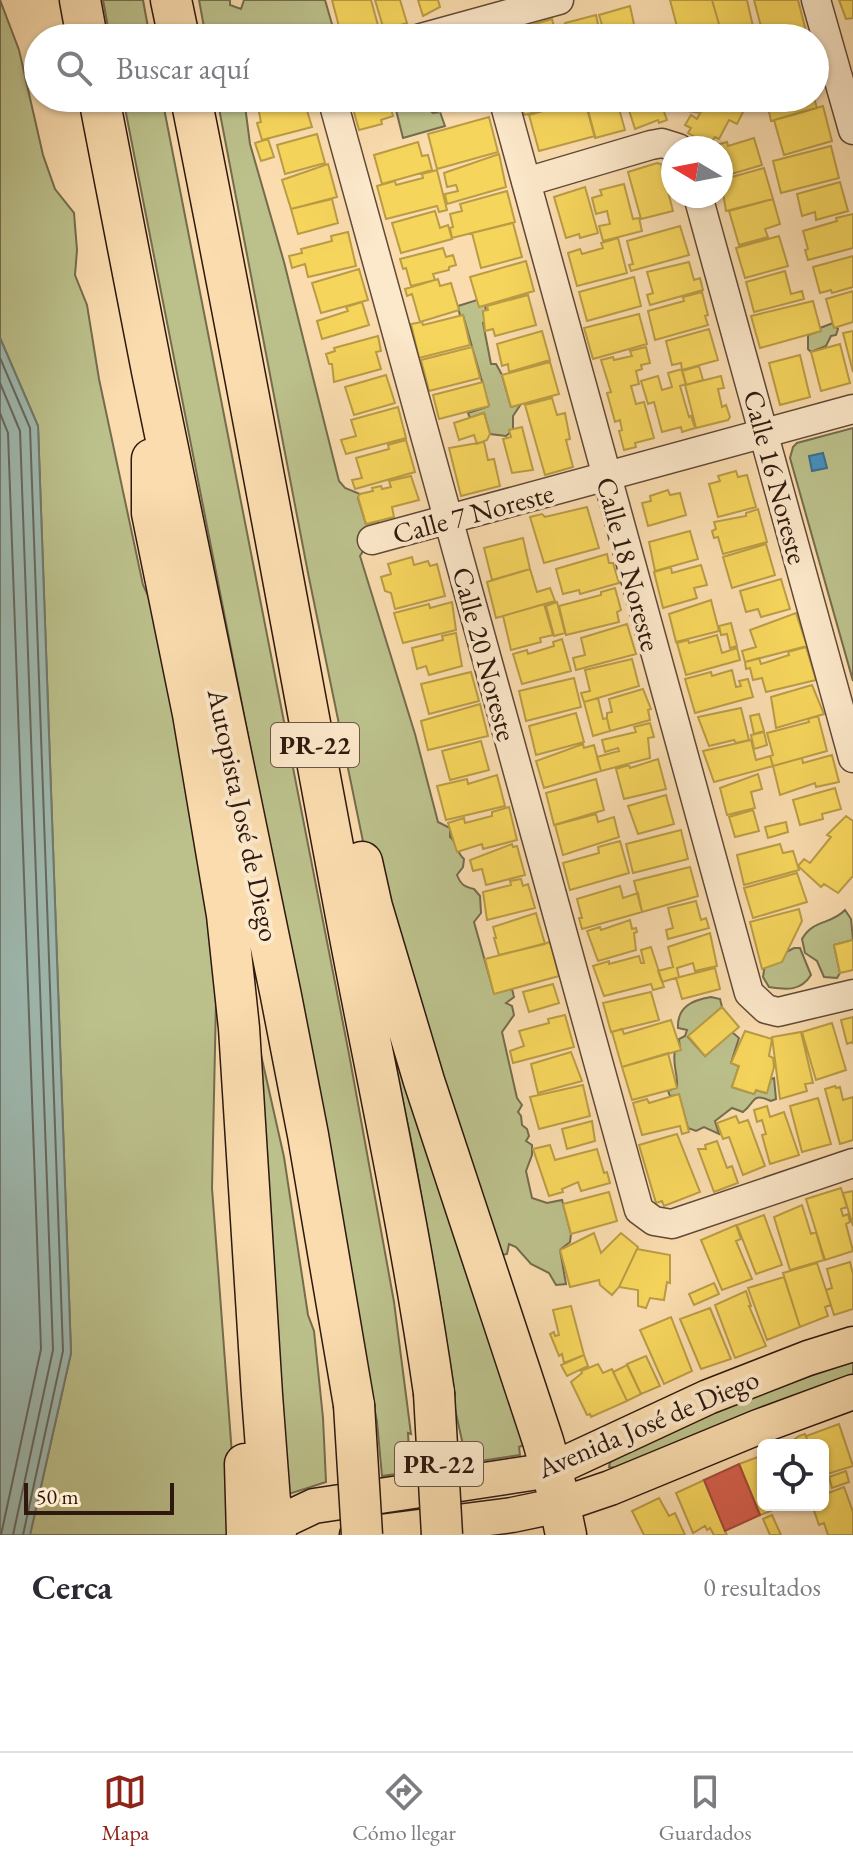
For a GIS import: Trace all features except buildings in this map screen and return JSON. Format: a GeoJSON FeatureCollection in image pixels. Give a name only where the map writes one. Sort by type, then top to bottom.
{"type":"FeatureCollection","features":[{"type":"Feature","properties":{"kind":"highway"},"geometry":{"type":"LineString","coordinates":[[80,0],[84,24]]}},
{"type":"Feature","properties":{"kind":"highway"},"geometry":{"type":"LineString","coordinates":[[171,0],[176,24]]}},
{"type":"Feature","properties":{"kind":"highway","name":"Autopista José de Diego"},"geometry":{"type":"LineString","coordinates":[[102,112],[308,1135],[354,1405],[359,1535]]}},
{"type":"Feature","properties":{"kind":"highway","name":"PR-22"},"geometry":{"type":"LineString","coordinates":[[194,112],[421,1303],[434,1393],[442,1535]]}},
{"type":"Feature","properties":{"kind":"highway"},"geometry":{"type":"LineString","coordinates":[[152,371],[152,513],[218,856],[216,909],[275,1532]]}},
{"type":"Feature","properties":{"kind":"highway"},"geometry":{"type":"LineString","coordinates":[[285,579],[320,651],[345,789],[372,907],[559,1503]]}},
{"type":"Feature","properties":{"kind":"main road","name":"Avenida José de Diego"},"geometry":{"type":"LineString","coordinates":[[275,1532],[314,1506],[559,1503],[721,1391],[853,1344]]}},
{"type":"Feature","properties":{"kind":"main road","name":"Avenida José de Diego"},"geometry":{"type":"LineString","coordinates":[[359,1535],[512,1515],[559,1503],[623,1483],[758,1427],[853,1392]]}},
{"type":"Feature","properties":{"kind":"street"},"geometry":{"type":"LineString","coordinates":[[481,19],[559,0]]}},
{"type":"Feature","properties":{"kind":"street"},"geometry":{"type":"LineString","coordinates":[[816,0],[823,24]]}},
{"type":"Feature","properties":{"kind":"street"},"geometry":{"type":"LineString","coordinates":[[829,46],[853,130]]}},
{"type":"Feature","properties":{"kind":"street","name":"Calle 20 Noreste"},"geometry":{"type":"LineString","coordinates":[[336,112],[639,1210],[654,1221],[672,1224],[853,1163]]}},
{"type":"Feature","properties":{"kind":"street","name":"Calle 18 Noreste"},"geometry":{"type":"LineString","coordinates":[[507,112],[744,982],[757,1003],[778,1012],[853,994]]}},
{"type":"Feature","properties":{"kind":"street"},"geometry":{"type":"LineString","coordinates":[[526,182],[661,143]]}},
{"type":"Feature","properties":{"kind":"street","name":"Calle 16 Noreste"},"geometry":{"type":"LineString","coordinates":[[701,208],[853,758]]}},
{"type":"Feature","properties":{"kind":"street","name":"Calle 7 Noreste"},"geometry":{"type":"LineString","coordinates":[[372,540],[853,409]]}},
{"type":"Feature","properties":{"kind":"green space"},"geometry":{"type":"Polygon","coordinates":[[[0,0],[24,72],[24,112],[33,112],[55,189],[74,213],[77,250],[75,275],[87,305],[99,379],[143,585],[153,606],[195,810],[216,1002],[212,1188],[233,1468],[234,1535],[30,1535],[71,1353],[38,426],[0,338],[0,0]]]}},
{"type":"Feature","properties":{"kind":"green space"},"geometry":{"type":"Polygon","coordinates":[[[103,0],[143,0],[147,24],[107,24],[103,0]]]}},
{"type":"Feature","properties":{"kind":"green space"},"geometry":{"type":"Polygon","coordinates":[[[199,0],[230,0],[230,5],[241,9],[244,0],[325,0],[332,24],[203,24],[199,0]]]}},
{"type":"Feature","properties":{"kind":"green space"},"geometry":{"type":"Polygon","coordinates":[[[126,112],[165,112],[349,1054],[394,1302],[411,1434],[408,1433],[410,1472],[382,1476],[377,1422],[287,934],[126,112]]]}},
{"type":"Feature","properties":{"kind":"green space"},"geometry":{"type":"Polygon","coordinates":[[[220,112],[246,112],[250,144],[284,262],[339,481],[345,488],[360,494],[358,498],[366,524],[378,521],[379,526],[360,556],[415,734],[438,822],[450,828],[450,837],[464,859],[457,875],[464,885],[480,896],[481,913],[474,922],[494,993],[512,989],[514,997],[506,1003],[512,1006],[514,1015],[502,1032],[517,1098],[522,1105],[518,1112],[529,1136],[526,1141],[532,1145],[526,1171],[532,1198],[547,1203],[562,1200],[571,1234],[570,1242],[560,1250],[566,1284],[556,1285],[549,1273],[531,1264],[516,1247],[509,1244],[507,1254],[502,1255],[367,861],[220,112]]]}},
{"type":"Feature","properties":{"kind":"green space"},"geometry":{"type":"Polygon","coordinates":[[[396,112],[440,112],[445,126],[403,138],[396,112]]]}},
{"type":"Feature","properties":{"kind":"green space"},"geometry":{"type":"Polygon","coordinates":[[[477,300],[485,305],[483,312],[486,322],[483,323],[491,364],[496,364],[502,375],[511,407],[521,404],[513,416],[513,430],[506,436],[490,434],[484,413],[470,418],[468,413],[489,406],[458,306],[477,300]]]}},
{"type":"Feature","properties":{"kind":"green space"},"geometry":{"type":"Polygon","coordinates":[[[833,323],[838,329],[836,335],[831,336],[826,346],[811,352],[808,349],[808,335],[833,323]]]}},
{"type":"Feature","properties":{"kind":"green space"},"geometry":{"type":"Polygon","coordinates":[[[853,428],[853,681],[790,458],[797,443],[853,428]]]}},
{"type":"Feature","properties":{"kind":"green space"},"geometry":{"type":"Polygon","coordinates":[[[845,910],[851,919],[853,940],[834,945],[840,973],[837,978],[824,977],[817,961],[805,953],[802,939],[811,928],[845,910]]]}},
{"type":"Feature","properties":{"kind":"green space"},"geometry":{"type":"Polygon","coordinates":[[[800,948],[811,975],[803,984],[793,988],[769,987],[763,977],[765,963],[800,948]]]}},
{"type":"Feature","properties":{"kind":"green space"},"geometry":{"type":"Polygon","coordinates":[[[372,950],[524,1445],[519,1447],[520,1455],[467,1463],[455,1409],[440,1300],[414,1155],[372,950]]]}},
{"type":"Feature","properties":{"kind":"green space"},"geometry":{"type":"Polygon","coordinates":[[[711,997],[720,999],[722,1007],[688,1037],[705,1056],[732,1032],[739,1038],[731,1063],[739,1066],[732,1087],[754,1094],[756,1090],[766,1093],[774,1078],[776,1099],[754,1099],[743,1112],[732,1108],[715,1121],[719,1134],[704,1127],[696,1131],[688,1128],[679,1095],[670,1096],[668,1091],[677,1087],[675,1051],[680,1049],[679,1039],[685,1036],[687,1030],[678,1028],[680,1015],[692,1003],[711,997]]]}},
{"type":"Feature","properties":{"kind":"green space"},"geometry":{"type":"Polygon","coordinates":[[[257,1037],[284,1157],[308,1315],[314,1331],[323,1418],[326,1482],[286,1495],[257,1037]]]}},
{"type":"Feature","properties":{"kind":"green space"},"geometry":{"type":"Polygon","coordinates":[[[853,1362],[853,1379],[615,1468],[609,1467],[610,1462],[699,1419],[853,1362]]]}},
{"type":"Feature","properties":{"kind":"water"},"geometry":{"type":"Polygon","coordinates":[[[0,338],[38,426],[71,1353],[30,1535],[0,1535],[0,338]]]}}]}
